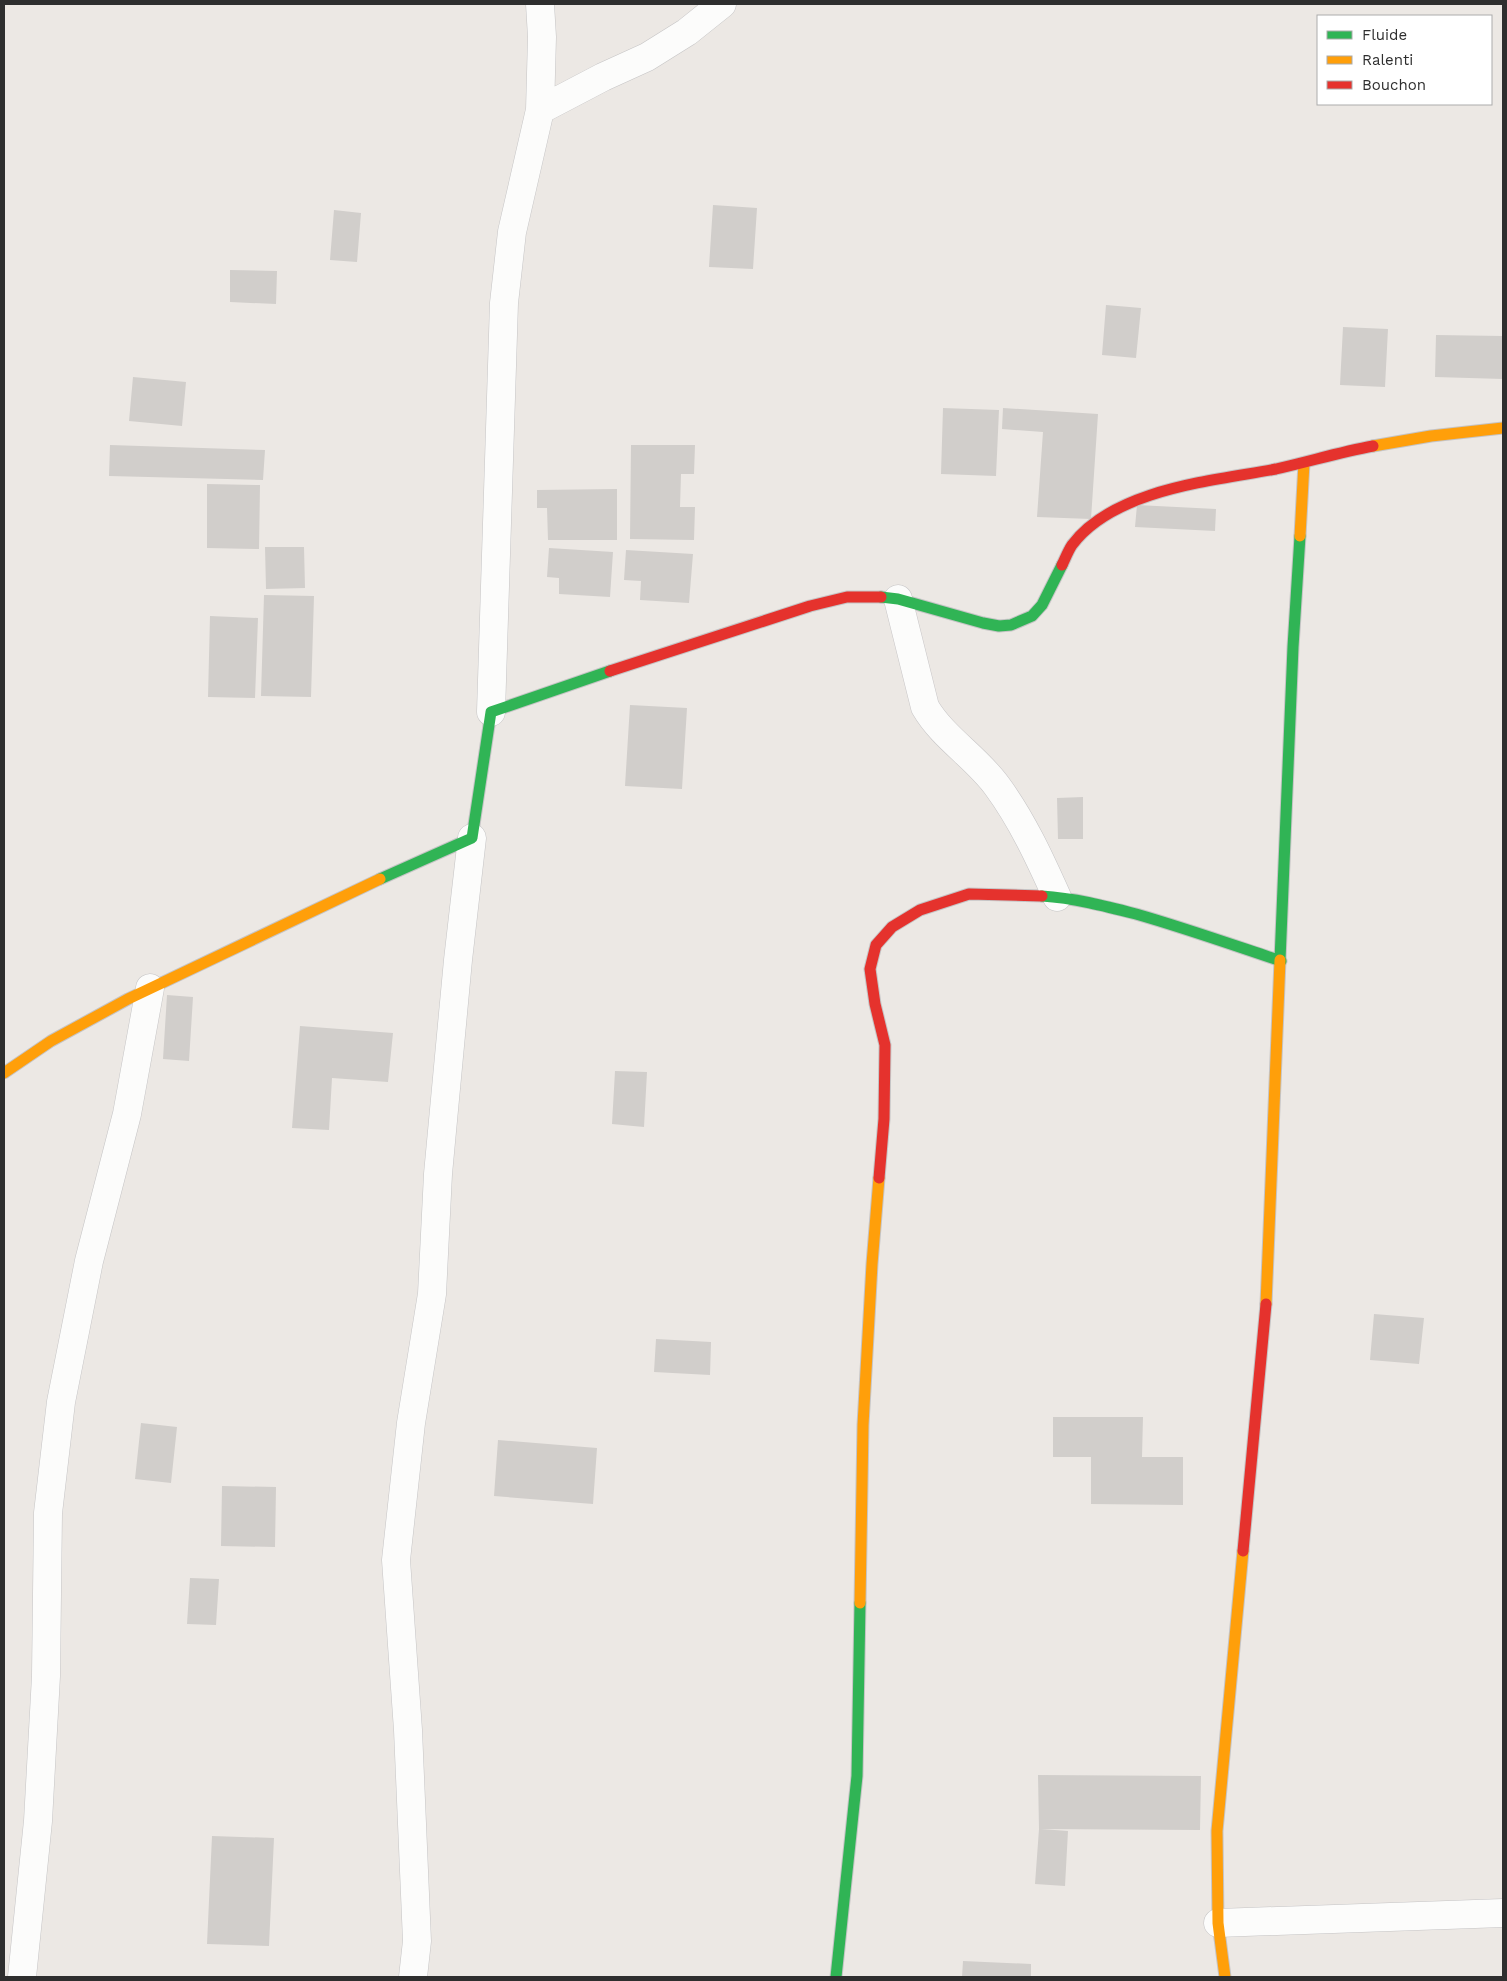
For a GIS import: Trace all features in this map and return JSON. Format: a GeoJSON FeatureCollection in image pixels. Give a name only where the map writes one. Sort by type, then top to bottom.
{"type":"FeatureCollection","features":[{"type":"Feature","properties":{"kind":"street"},"geometry":{"type":"LineString","coordinates":[[413,1977],[417,1940],[408,1730],[396,1560],[411,1423],[432,1294],[438,1174],[458,960],[472,838],[491,712],[504,304],[512,232],[540,110],[542,36],[540,4]]}},
{"type":"Feature","properties":{"kind":"street"},"geometry":{"type":"LineString","coordinates":[[540,110],[603,77],[647,58],[687,32],[722,4]]}},
{"type":"Feature","properties":{"kind":"street"},"geometry":{"type":"LineString","coordinates":[[491,712],[672,650],[810,606],[847,597],[876,596],[999,626],[1016,624],[1032,616],[1042,605],[1072,545],[1095,522],[1124,505],[1157,492],[1304,463],[1360,448],[1431,436],[1503,428]]}},
{"type":"Feature","properties":{"kind":"street"},"geometry":{"type":"LineString","coordinates":[[1225,1977],[1218,1923],[1217,1831],[1266,1304],[1293,647],[1304,463]]}},
{"type":"Feature","properties":{"kind":"street"},"geometry":{"type":"LineString","coordinates":[[898,600],[925,707],[933,720],[976,761],[997,786],[1039,856],[1057,897]]}},
{"type":"Feature","properties":{"kind":"street"},"geometry":{"type":"LineString","coordinates":[[4,1073],[30,1054],[150,988],[310,910],[472,838]]}},
{"type":"Feature","properties":{"kind":"street"},"geometry":{"type":"LineString","coordinates":[[836,1977],[857,1776],[863,1425],[872,1264],[884,1120],[884,1045],[870,969],[876,945],[892,927],[920,910],[969,894],[1057,897],[1109,907],[1169,923],[1281,961]]}},
{"type":"Feature","properties":{"kind":"street"},"geometry":{"type":"LineString","coordinates":[[22,1977],[38,1822],[46,1676],[48,1513],[61,1402],[89,1261],[127,1114],[150,988]]}},
{"type":"Feature","properties":{"kind":"street"},"geometry":{"type":"LineString","coordinates":[[1218,1923],[1503,1913]]}},
{"type":"Feature","properties":{"kind":"building"},"geometry":{"type":"Polygon","coordinates":[[[713,205],[757,208],[753,269],[709,267],[713,205]]]}},
{"type":"Feature","properties":{"kind":"building"},"geometry":{"type":"Polygon","coordinates":[[[334,210],[361,213],[357,262],[330,260],[334,210]]]}},
{"type":"Feature","properties":{"kind":"building"},"geometry":{"type":"Polygon","coordinates":[[[230,270],[277,271],[276,304],[230,302],[230,270]]]}},
{"type":"Feature","properties":{"kind":"building"},"geometry":{"type":"Polygon","coordinates":[[[1106,305],[1141,308],[1136,358],[1102,355],[1106,305]]]}},
{"type":"Feature","properties":{"kind":"building"},"geometry":{"type":"Polygon","coordinates":[[[1343,327],[1388,329],[1385,387],[1340,385],[1343,327]]]}},
{"type":"Feature","properties":{"kind":"building"},"geometry":{"type":"Polygon","coordinates":[[[1436,335],[1503,336],[1503,379],[1435,377],[1436,335]]]}},
{"type":"Feature","properties":{"kind":"building"},"geometry":{"type":"Polygon","coordinates":[[[133,377],[186,382],[182,426],[129,421],[133,377]]]}},
{"type":"Feature","properties":{"kind":"building"},"geometry":{"type":"Polygon","coordinates":[[[943,408],[999,410],[996,476],[941,474],[943,408]]]}},
{"type":"Feature","properties":{"kind":"building"},"geometry":{"type":"Polygon","coordinates":[[[1003,408],[1098,414],[1091,519],[1037,517],[1043,432],[1002,429],[1003,408]]]}},
{"type":"Feature","properties":{"kind":"building"},"geometry":{"type":"Polygon","coordinates":[[[110,445],[265,450],[263,480],[109,476],[110,445]]]}},
{"type":"Feature","properties":{"kind":"building"},"geometry":{"type":"Polygon","coordinates":[[[631,445],[695,445],[694,474],[681,474],[680,507],[695,507],[694,540],[630,539],[631,445]]]}},
{"type":"Feature","properties":{"kind":"building"},"geometry":{"type":"Polygon","coordinates":[[[207,484],[260,485],[259,549],[207,548],[207,484]]]}},
{"type":"Feature","properties":{"kind":"building"},"geometry":{"type":"Polygon","coordinates":[[[617,489],[617,540],[548,540],[547,508],[537,508],[537,490],[617,489]]]}},
{"type":"Feature","properties":{"kind":"building"},"geometry":{"type":"Polygon","coordinates":[[[1137,505],[1216,509],[1215,531],[1135,527],[1137,505]]]}},
{"type":"Feature","properties":{"kind":"building"},"geometry":{"type":"Polygon","coordinates":[[[265,547],[304,547],[305,588],[266,589],[265,547]]]}},
{"type":"Feature","properties":{"kind":"building"},"geometry":{"type":"Polygon","coordinates":[[[549,548],[613,552],[610,597],[559,594],[559,578],[547,577],[549,548]]]}},
{"type":"Feature","properties":{"kind":"building"},"geometry":{"type":"Polygon","coordinates":[[[626,550],[693,554],[689,603],[640,600],[641,581],[624,580],[626,550]]]}},
{"type":"Feature","properties":{"kind":"building"},"geometry":{"type":"Polygon","coordinates":[[[264,595],[314,596],[311,697],[261,696],[264,595]]]}},
{"type":"Feature","properties":{"kind":"building"},"geometry":{"type":"Polygon","coordinates":[[[210,616],[258,618],[255,698],[208,697],[210,616]]]}},
{"type":"Feature","properties":{"kind":"building"},"geometry":{"type":"Polygon","coordinates":[[[630,705],[687,708],[682,789],[625,786],[630,705]]]}},
{"type":"Feature","properties":{"kind":"building"},"geometry":{"type":"Polygon","coordinates":[[[1083,797],[1083,839],[1058,839],[1057,798],[1083,797]]]}},
{"type":"Feature","properties":{"kind":"building"},"geometry":{"type":"Polygon","coordinates":[[[167,995],[193,997],[189,1061],[163,1059],[167,995]]]}},
{"type":"Feature","properties":{"kind":"building"},"geometry":{"type":"Polygon","coordinates":[[[300,1026],[393,1033],[388,1082],[332,1078],[329,1130],[292,1128],[300,1026]]]}},
{"type":"Feature","properties":{"kind":"building"},"geometry":{"type":"Polygon","coordinates":[[[615,1071],[647,1072],[644,1127],[612,1124],[615,1071]]]}},
{"type":"Feature","properties":{"kind":"building"},"geometry":{"type":"Polygon","coordinates":[[[1374,1314],[1424,1318],[1419,1364],[1370,1360],[1374,1314]]]}},
{"type":"Feature","properties":{"kind":"building"},"geometry":{"type":"Polygon","coordinates":[[[656,1339],[711,1342],[710,1375],[654,1372],[656,1339]]]}},
{"type":"Feature","properties":{"kind":"building"},"geometry":{"type":"Polygon","coordinates":[[[1053,1417],[1143,1417],[1142,1457],[1183,1457],[1183,1505],[1091,1504],[1091,1457],[1053,1457],[1053,1417]]]}},
{"type":"Feature","properties":{"kind":"building"},"geometry":{"type":"Polygon","coordinates":[[[141,1423],[177,1427],[171,1483],[135,1479],[141,1423]]]}},
{"type":"Feature","properties":{"kind":"building"},"geometry":{"type":"Polygon","coordinates":[[[498,1440],[597,1448],[593,1504],[494,1496],[498,1440]]]}},
{"type":"Feature","properties":{"kind":"building"},"geometry":{"type":"Polygon","coordinates":[[[222,1486],[276,1487],[275,1547],[221,1546],[222,1486]]]}},
{"type":"Feature","properties":{"kind":"building"},"geometry":{"type":"Polygon","coordinates":[[[190,1578],[219,1579],[216,1625],[187,1624],[190,1578]]]}},
{"type":"Feature","properties":{"kind":"building"},"geometry":{"type":"Polygon","coordinates":[[[1038,1775],[1201,1776],[1200,1830],[1041,1829],[1068,1831],[1065,1886],[1035,1884],[1039,1829],[1038,1775]]]}},
{"type":"Feature","properties":{"kind":"building"},"geometry":{"type":"Polygon","coordinates":[[[212,1836],[274,1838],[269,1946],[207,1944],[212,1836]]]}},
{"type":"Feature","properties":{"kind":"building"},"geometry":{"type":"Polygon","coordinates":[[[963,1961],[1031,1964],[1031,1977],[962,1977],[963,1961]]]}},
{"type":"Feature","properties":{"kind":"traffic: fast"},"geometry":{"type":"LineString","coordinates":[[1280,960],[1293,647],[1300,536]]}},
{"type":"Feature","properties":{"kind":"traffic: fast"},"geometry":{"type":"LineString","coordinates":[[881,597],[898,599],[983,623],[999,626],[1011,625],[1032,616],[1042,605],[1062,565]]}},
{"type":"Feature","properties":{"kind":"traffic: fast"},"geometry":{"type":"LineString","coordinates":[[380,879],[472,838],[491,712],[610,671]]}},
{"type":"Feature","properties":{"kind":"traffic: fast"},"geometry":{"type":"LineString","coordinates":[[1042,896],[1078,900],[1136,914],[1281,961]]}},
{"type":"Feature","properties":{"kind":"traffic: fast"},"geometry":{"type":"LineString","coordinates":[[836,1977],[857,1776],[860,1603]]}},
{"type":"Feature","properties":{"kind":"traffic: slow"},"geometry":{"type":"LineString","coordinates":[[1373,446],[1431,436],[1503,428]]}},
{"type":"Feature","properties":{"kind":"traffic: slow"},"geometry":{"type":"LineString","coordinates":[[1300,536],[1304,463]]}},
{"type":"Feature","properties":{"kind":"traffic: slow"},"geometry":{"type":"LineString","coordinates":[[4,1073],[51,1041],[128,999],[380,879]]}},
{"type":"Feature","properties":{"kind":"traffic: slow"},"geometry":{"type":"LineString","coordinates":[[1266,1304],[1280,960]]}},
{"type":"Feature","properties":{"kind":"traffic: slow"},"geometry":{"type":"LineString","coordinates":[[860,1603],[863,1425],[879,1178]]}},
{"type":"Feature","properties":{"kind":"traffic: slow"},"geometry":{"type":"LineString","coordinates":[[1225,1977],[1218,1923],[1217,1831],[1243,1551]]}},
{"type":"Feature","properties":{"kind":"traffic: jam"},"geometry":{"type":"LineString","coordinates":[[1062,565],[1072,545],[1090,526],[1113,511],[1138,500],[1166,490],[1276,469],[1373,446]]}},
{"type":"Feature","properties":{"kind":"traffic: jam"},"geometry":{"type":"LineString","coordinates":[[610,671],[810,606],[847,597],[881,597]]}},
{"type":"Feature","properties":{"kind":"traffic: jam"},"geometry":{"type":"LineString","coordinates":[[879,1178],[884,1119],[885,1045],[875,1004],[870,969],[876,945],[892,927],[920,910],[969,894],[1042,896]]}},
{"type":"Feature","properties":{"kind":"traffic: jam"},"geometry":{"type":"LineString","coordinates":[[1243,1551],[1266,1304]]}}]}
